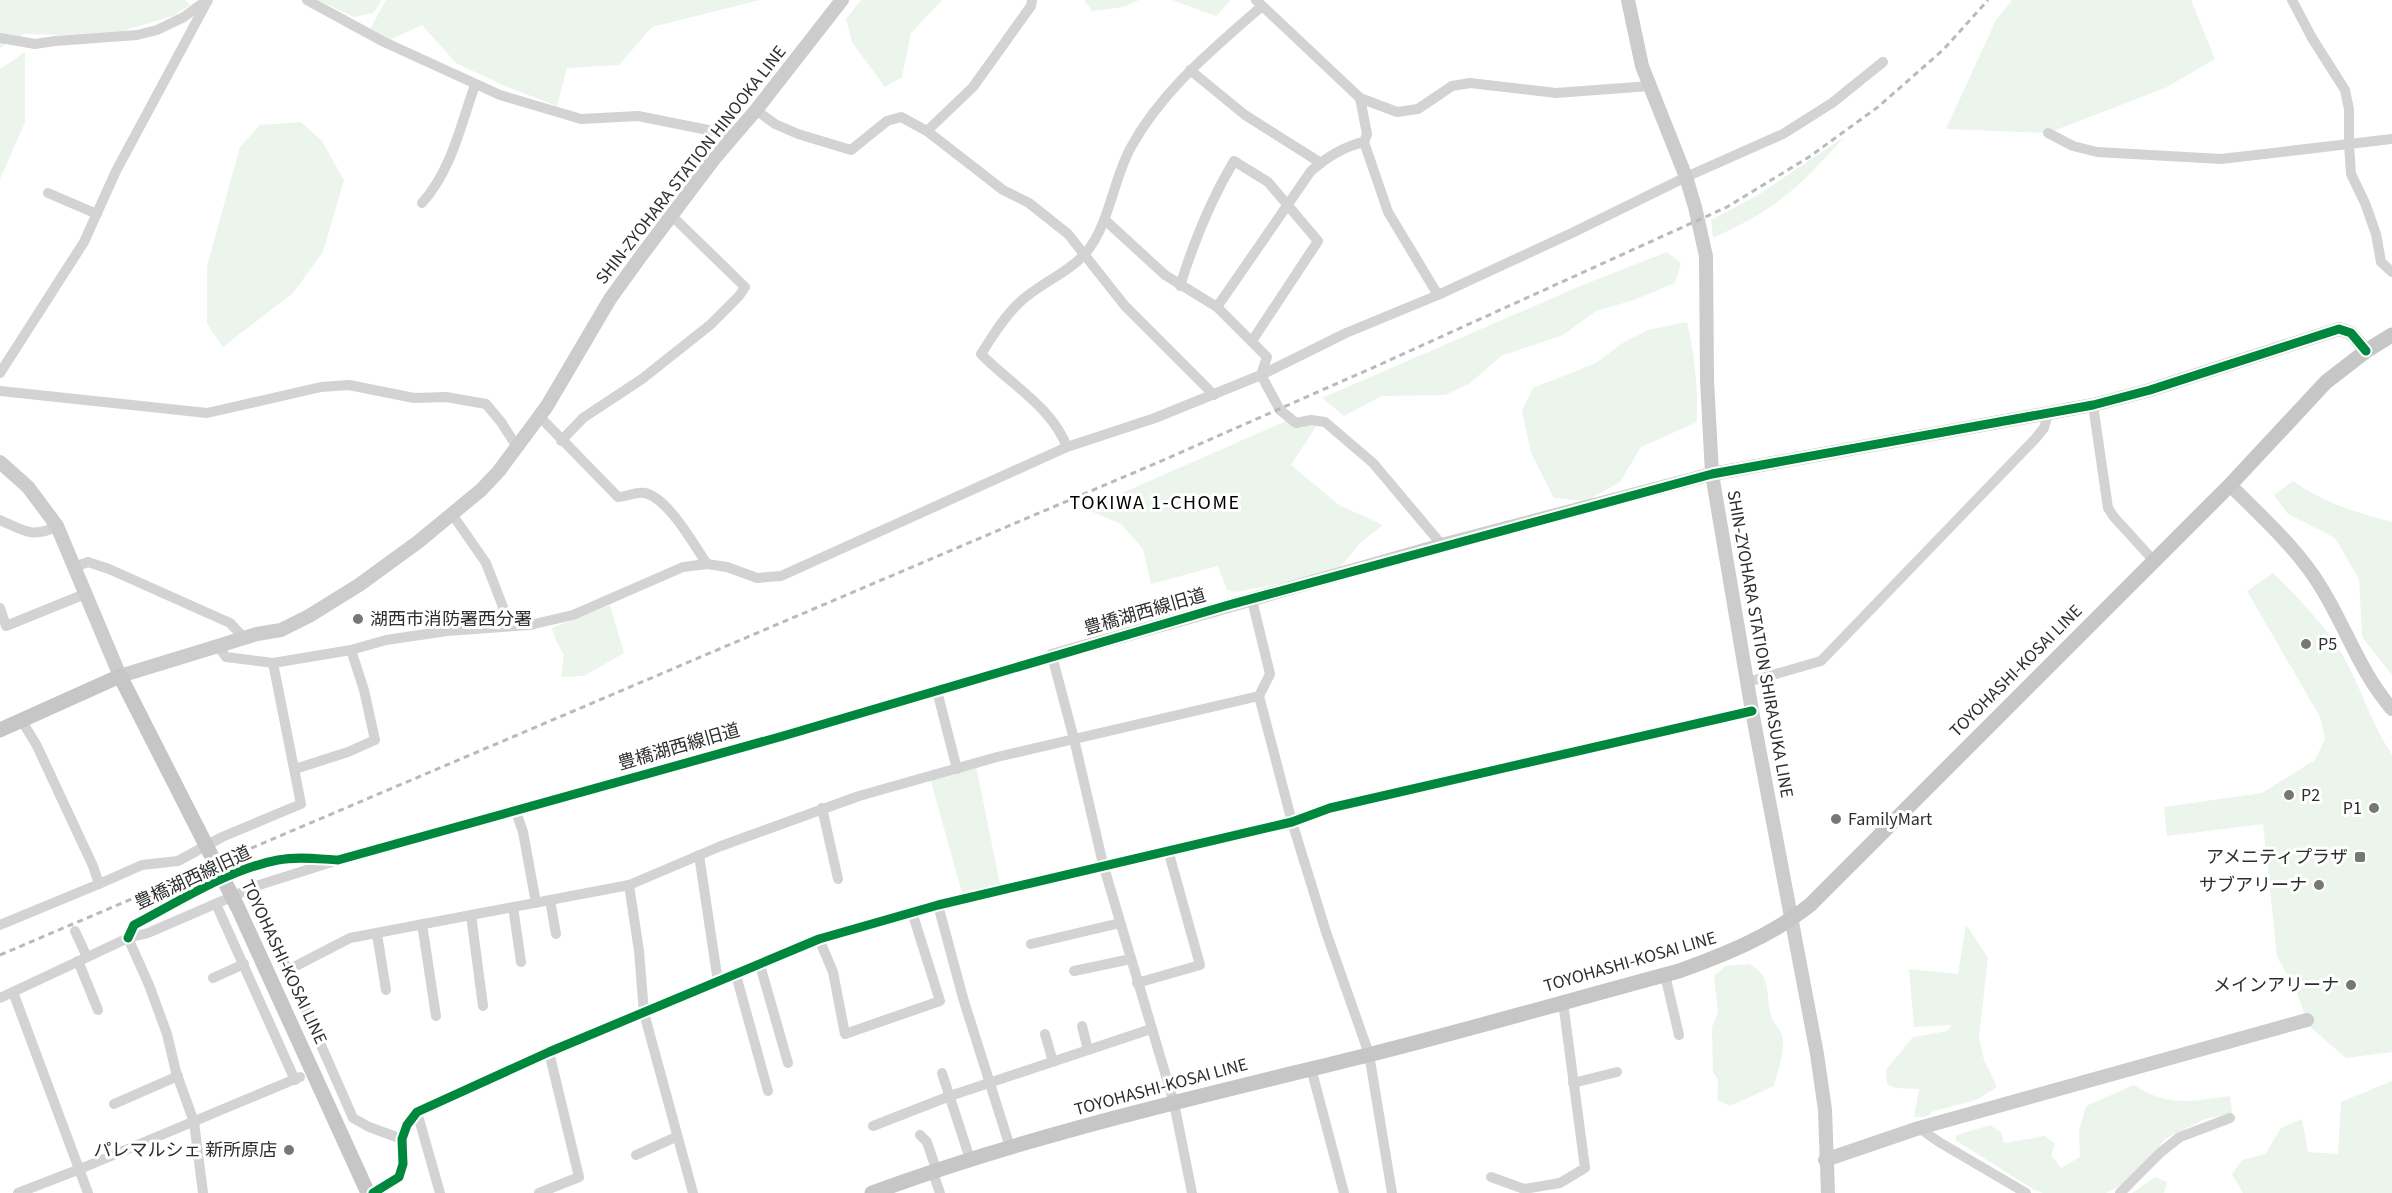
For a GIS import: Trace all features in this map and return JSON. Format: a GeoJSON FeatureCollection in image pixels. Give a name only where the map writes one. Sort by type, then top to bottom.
{"type":"FeatureCollection","features":[{"type":"Feature","properties":{"kind":"main road","name":"TOYOHASHI-KOSAI LINE"},"geometry":{"type":"LineString","coordinates":[[879,1192],[934,1170],[970,1159],[1173,1103],[1369,1054],[1665,975],[1726,954],[1791,921],[1810,905],[2154,561],[2326,382],[2366,351],[2392,335]]}},
{"type":"Feature","properties":{"kind":"main road","name":"TOYOHASHI-KOSAI LINE"},"geometry":{"type":"LineString","coordinates":[[120,676],[238,908],[368,1193]]}},
{"type":"Feature","properties":{"kind":"main road"},"geometry":{"type":"LineString","coordinates":[[0,730],[120,676]]}},
{"type":"Feature","properties":{"kind":"street"},"geometry":{"type":"LineString","coordinates":[[307,0],[384,42],[500,95],[581,119],[638,116],[733,135]]}},
{"type":"Feature","properties":{"kind":"street","name":"SHIN-ZYOHARA STATION HINOOKA LINE"},"geometry":{"type":"LineString","coordinates":[[120,676],[218,646],[281,630],[309,616],[359,585],[418,542],[499,471],[573,364],[610,300],[733,135],[756,110],[842,0]]}},
{"type":"Feature","properties":{"kind":"street"},"geometry":{"type":"LineString","coordinates":[[927,131],[974,87],[1031,6],[1032,0]]}},
{"type":"Feature","properties":{"kind":"street","name":"SHIN-ZYOHARA STATION SHIRASUKA LINE"},"geometry":{"type":"LineString","coordinates":[[1628,0],[1642,66],[1686,177],[1706,256],[1707,380],[1712,474],[1752,711],[1817,1054],[1825,1110],[1825,1160],[1828,1193]]}},
{"type":"Feature","properties":{"kind":"street"},"geometry":{"type":"LineString","coordinates":[[2292,0],[2312,38],[2345,90],[2349,109],[2351,174],[2376,234],[2381,262],[2392,272]]}},
{"type":"Feature","properties":{"kind":"street"},"geometry":{"type":"LineString","coordinates":[[0,38],[35,44],[137,35],[157,30],[184,17],[200,4],[208,1]]}},
{"type":"Feature","properties":{"kind":"street"},"geometry":{"type":"LineString","coordinates":[[0,373],[72,262],[129,146],[208,1]]}},
{"type":"Feature","properties":{"kind":"street"},"geometry":{"type":"LineString","coordinates":[[1067,447],[1062,433],[1046,413],[981,354],[1019,302],[1084,254],[1105,220],[1117,174],[1140,131],[1172,89],[1259,3],[1360,98],[1397,112],[1418,109],[1452,86],[1470,83],[1556,93],[1650,86]]}},
{"type":"Feature","properties":{"kind":"street"},"geometry":{"type":"LineString","coordinates":[[218,646],[226,657],[273,663],[351,650],[396,638],[456,630],[530,625],[573,615],[683,567],[707,564],[727,567],[757,578],[781,576],[1067,447],[1155,418],[1214,395],[1261,375],[1346,333],[1438,295],[1686,177],[1783,134],[1833,103],[1883,63]]}},
{"type":"Feature","properties":{"kind":"street"},"geometry":{"type":"LineString","coordinates":[[1190,70],[1245,115],[1320,163]]}},
{"type":"Feature","properties":{"kind":"street"},"geometry":{"type":"LineString","coordinates":[[422,203],[437,186],[451,158],[475,85]]}},
{"type":"Feature","properties":{"kind":"street"},"geometry":{"type":"LineString","coordinates":[[1360,98],[1367,134],[1364,142],[1388,212],[1438,295]]}},
{"type":"Feature","properties":{"kind":"street"},"geometry":{"type":"LineString","coordinates":[[756,110],[774,124],[851,150],[887,121],[901,117],[927,131],[1003,190],[1029,203],[1068,234],[1125,306],[1214,395]]}},
{"type":"Feature","properties":{"kind":"street"},"geometry":{"type":"LineString","coordinates":[[2048,133],[2073,146],[2097,152],[2221,159],[2392,139]]}},
{"type":"Feature","properties":{"kind":"street"},"geometry":{"type":"LineString","coordinates":[[1217,308],[1311,171],[1320,163],[1354,144],[1364,142]]}},
{"type":"Feature","properties":{"kind":"street"},"geometry":{"type":"LineString","coordinates":[[1180,286],[1194,240],[1214,195],[1234,161],[1268,182],[1318,241],[1252,341]]}},
{"type":"Feature","properties":{"kind":"street"},"geometry":{"type":"LineString","coordinates":[[48,193],[97,214]]}},
{"type":"Feature","properties":{"kind":"street"},"geometry":{"type":"LineString","coordinates":[[561,441],[583,418],[642,379],[710,325],[745,287],[672,216]]}},
{"type":"Feature","properties":{"kind":"street"},"geometry":{"type":"LineString","coordinates":[[1105,220],[1165,275],[1217,308],[1267,357],[1261,375],[1280,410],[1296,423],[1311,420],[1325,422],[1373,463],[1442,545]]}},
{"type":"Feature","properties":{"kind":"street","name":"豊橋湖西線旧道"},"geometry":{"type":"LineString","coordinates":[[128,938],[134,925],[248,869],[278,860],[299,858],[338,860],[937,691],[1442,545],[1712,474],[2092,405],[2150,390],[2339,330],[2351,333],[2366,351]]}},
{"type":"Feature","properties":{"kind":"street"},"geometry":{"type":"LineString","coordinates":[[0,391],[207,413],[321,387],[349,385],[414,398],[446,397],[486,404],[517,447]]}},
{"type":"Feature","properties":{"kind":"street"},"geometry":{"type":"LineString","coordinates":[[2092,405],[2108,508],[2154,561]]}},
{"type":"Feature","properties":{"kind":"street"},"geometry":{"type":"LineString","coordinates":[[1748,682],[1821,661],[2035,439],[2044,428],[2048,414]]}},
{"type":"Feature","properties":{"kind":"street"},"geometry":{"type":"LineString","coordinates":[[539,416],[618,497],[628,497],[637,492],[648,493],[666,506],[707,564]]}},
{"type":"Feature","properties":{"kind":"street"},"geometry":{"type":"LineString","coordinates":[[0,462],[28,487],[57,526],[120,676]]}},
{"type":"Feature","properties":{"kind":"street"},"geometry":{"type":"LineString","coordinates":[[2230,484],[2283,537],[2322,587],[2366,670],[2392,709]]}},
{"type":"Feature","properties":{"kind":"street"},"geometry":{"type":"LineString","coordinates":[[452,514],[486,563],[510,625]]}},
{"type":"Feature","properties":{"kind":"street"},"geometry":{"type":"LineString","coordinates":[[0,520],[29,533],[45,532],[57,526]]}},
{"type":"Feature","properties":{"kind":"street"},"geometry":{"type":"LineString","coordinates":[[75,567],[88,562],[96,563],[230,622],[244,639]]}},
{"type":"Feature","properties":{"kind":"street"},"geometry":{"type":"LineString","coordinates":[[0,608],[6,626],[85,594]]}},
{"type":"Feature","properties":{"kind":"street"},"geometry":{"type":"LineString","coordinates":[[1252,600],[1270,674],[1259,696],[1292,822],[1326,932],[1369,1054],[1392,1193]]}},
{"type":"Feature","properties":{"kind":"street"},"geometry":{"type":"LineString","coordinates":[[295,769],[348,752],[375,740],[364,690],[351,650]]}},
{"type":"Feature","properties":{"kind":"street"},"geometry":{"type":"LineString","coordinates":[[1052,656],[1103,864],[1173,1103],[1190,1192]]}},
{"type":"Feature","properties":{"kind":"street"},"geometry":{"type":"LineString","coordinates":[[0,925],[142,865],[178,861],[222,837],[301,804],[273,663]]}},
{"type":"Feature","properties":{"kind":"street"},"geometry":{"type":"LineString","coordinates":[[937,691],[957,769]]}},
{"type":"Feature","properties":{"kind":"street"},"geometry":{"type":"LineString","coordinates":[[288,970],[350,938],[629,885],[699,855],[822,808],[897,784],[1074,739],[1259,696]]}},
{"type":"Feature","properties":{"kind":"street"},"geometry":{"type":"LineString","coordinates":[[373,1193],[399,1177],[403,1164],[402,1139],[407,1125],[417,1112],[549,1052],[819,939],[938,904],[1292,822],[1330,808],[1752,711]]}},
{"type":"Feature","properties":{"kind":"street"},"geometry":{"type":"LineString","coordinates":[[22,721],[37,746],[93,866],[99,884]]}},
{"type":"Feature","properties":{"kind":"street"},"geometry":{"type":"LineString","coordinates":[[822,808],[838,879]]}},
{"type":"Feature","properties":{"kind":"street"},"geometry":{"type":"LineString","coordinates":[[515,809],[523,832],[536,903]]}},
{"type":"Feature","properties":{"kind":"street"},"geometry":{"type":"LineString","coordinates":[[1137,983],[1200,965],[1168,850]]}},
{"type":"Feature","properties":{"kind":"street"},"geometry":{"type":"LineString","coordinates":[[699,855],[718,982]]}},
{"type":"Feature","properties":{"kind":"street"},"geometry":{"type":"LineString","coordinates":[[0,998],[128,938],[148,933],[248,890],[338,860]]}},
{"type":"Feature","properties":{"kind":"street"},"geometry":{"type":"LineString","coordinates":[[629,885],[639,951],[644,1013],[693,1193]]}},
{"type":"Feature","properties":{"kind":"street"},"geometry":{"type":"LineString","coordinates":[[248,890],[288,970],[353,1118],[369,1127],[402,1139]]}},
{"type":"Feature","properties":{"kind":"street"},"geometry":{"type":"LineString","coordinates":[[550,900],[556,934]]}},
{"type":"Feature","properties":{"kind":"street"},"geometry":{"type":"LineString","coordinates":[[18,1193],[37,1189],[298,1078],[216,904]]}},
{"type":"Feature","properties":{"kind":"street"},"geometry":{"type":"LineString","coordinates":[[938,904],[988,1083],[1010,1148]]}},
{"type":"Feature","properties":{"kind":"street"},"geometry":{"type":"LineString","coordinates":[[513,907],[521,962]]}},
{"type":"Feature","properties":{"kind":"street"},"geometry":{"type":"LineString","coordinates":[[819,939],[833,972],[844,1034],[940,1001],[912,912]]}},
{"type":"Feature","properties":{"kind":"street"},"geometry":{"type":"LineString","coordinates":[[471,915],[483,1005]]}},
{"type":"Feature","properties":{"kind":"street"},"geometry":{"type":"LineString","coordinates":[[1031,945],[1120,923]]}},
{"type":"Feature","properties":{"kind":"street"},"geometry":{"type":"LineString","coordinates":[[422,924],[436,1016]]}},
{"type":"Feature","properties":{"kind":"street"},"geometry":{"type":"LineString","coordinates":[[75,931],[99,1010]]}},
{"type":"Feature","properties":{"kind":"street"},"geometry":{"type":"LineString","coordinates":[[377,934],[386,990]]}},
{"type":"Feature","properties":{"kind":"street"},"geometry":{"type":"LineString","coordinates":[[128,938],[163,1024],[194,1122],[203,1193]]}},
{"type":"Feature","properties":{"kind":"street"},"geometry":{"type":"LineString","coordinates":[[1074,971],[1131,959]]}},
{"type":"Feature","properties":{"kind":"street"},"geometry":{"type":"LineString","coordinates":[[213,978],[244,964]]}},
{"type":"Feature","properties":{"kind":"street"},"geometry":{"type":"LineString","coordinates":[[760,965],[788,1063]]}},
{"type":"Feature","properties":{"kind":"street"},"geometry":{"type":"LineString","coordinates":[[736,975],[768,1091]]}},
{"type":"Feature","properties":{"kind":"street"},"geometry":{"type":"LineString","coordinates":[[1665,975],[1679,1035]]}},
{"type":"Feature","properties":{"kind":"street"},"geometry":{"type":"LineString","coordinates":[[13,992],[88,1193]]}},
{"type":"Feature","properties":{"kind":"street"},"geometry":{"type":"LineString","coordinates":[[1491,1177],[1524,1189],[1560,1183],[1585,1168],[1563,1002]]}},
{"type":"Feature","properties":{"kind":"street"},"geometry":{"type":"LineString","coordinates":[[1825,1160],[1919,1128],[2307,1020]]}},
{"type":"Feature","properties":{"kind":"street"},"geometry":{"type":"LineString","coordinates":[[1082,1026],[1088,1050]]}},
{"type":"Feature","properties":{"kind":"street"},"geometry":{"type":"LineString","coordinates":[[873,1126],[950,1096],[1151,1029]]}},
{"type":"Feature","properties":{"kind":"street"},"geometry":{"type":"LineString","coordinates":[[1045,1034],[1053,1062]]}},
{"type":"Feature","properties":{"kind":"street"},"geometry":{"type":"LineString","coordinates":[[539,1193],[579,1177],[549,1052]]}},
{"type":"Feature","properties":{"kind":"street"},"geometry":{"type":"LineString","coordinates":[[1311,1068],[1344,1193]]}},
{"type":"Feature","properties":{"kind":"street"},"geometry":{"type":"LineString","coordinates":[[1573,1083],[1617,1072]]}},
{"type":"Feature","properties":{"kind":"street"},"geometry":{"type":"LineString","coordinates":[[942,1073],[970,1159]]}},
{"type":"Feature","properties":{"kind":"street"},"geometry":{"type":"LineString","coordinates":[[114,1104],[178,1076]]}},
{"type":"Feature","properties":{"kind":"street"},"geometry":{"type":"LineString","coordinates":[[417,1112],[440,1193]]}},
{"type":"Feature","properties":{"kind":"street"},"geometry":{"type":"LineString","coordinates":[[2120,1193],[2161,1152],[2180,1137],[2230,1118]]}},
{"type":"Feature","properties":{"kind":"street"},"geometry":{"type":"LineString","coordinates":[[1919,1128],[2026,1193]]}},
{"type":"Feature","properties":{"kind":"street"},"geometry":{"type":"LineString","coordinates":[[920,1135],[927,1142],[940,1193]]}},
{"type":"Feature","properties":{"kind":"street"},"geometry":{"type":"LineString","coordinates":[[636,1155],[676,1137]]}},
{"type":"Feature","properties":{"kind":"shaded area"},"geometry":{"type":"Polygon","coordinates":[[[0,0],[185,0],[190,5],[173,16],[122,31],[62,35],[24,34],[0,48],[0,0]]]}},
{"type":"Feature","properties":{"kind":"shaded area"},"geometry":{"type":"Polygon","coordinates":[[[318,0],[382,0],[373,13],[354,17],[318,0]]]}},
{"type":"Feature","properties":{"kind":"shaded area"},"geometry":{"type":"Polygon","coordinates":[[[386,0],[760,0],[652,27],[619,65],[567,68],[557,106],[505,86],[456,63],[422,25],[390,40],[369,31],[386,0]]]}},
{"type":"Feature","properties":{"kind":"shaded area"},"geometry":{"type":"Polygon","coordinates":[[[861,0],[942,0],[911,33],[902,77],[885,87],[852,42],[846,19],[861,0]]]}},
{"type":"Feature","properties":{"kind":"shaded area"},"geometry":{"type":"Polygon","coordinates":[[[1084,0],[1139,0],[1124,7],[1092,11],[1084,0]]]}},
{"type":"Feature","properties":{"kind":"shaded area"},"geometry":{"type":"Polygon","coordinates":[[[1172,0],[1231,0],[1216,16],[1172,0]]]}},
{"type":"Feature","properties":{"kind":"shaded area"},"geometry":{"type":"Polygon","coordinates":[[[2012,0],[2191,0],[2215,59],[2165,88],[2048,133],[1946,129],[1996,20],[2012,0]]]}},
{"type":"Feature","properties":{"kind":"shaded area"},"geometry":{"type":"Polygon","coordinates":[[[25,52],[25,122],[0,179],[0,69],[25,52]]]}},
{"type":"Feature","properties":{"kind":"shaded area"},"geometry":{"type":"Polygon","coordinates":[[[301,122],[322,141],[344,180],[323,252],[293,293],[223,347],[207,324],[207,266],[240,147],[260,125],[301,122]]]}},
{"type":"Feature","properties":{"kind":"shaded area"},"geometry":{"type":"Polygon","coordinates":[[[1844,137],[1785,196],[1753,218],[1713,238],[1711,220],[1758,195],[1844,137]]]}},
{"type":"Feature","properties":{"kind":"shaded area"},"geometry":{"type":"Polygon","coordinates":[[[1667,252],[1681,263],[1675,283],[1634,300],[1596,311],[1563,335],[1501,356],[1469,384],[1445,395],[1382,396],[1344,416],[1322,398],[1585,284],[1667,252]]]}},
{"type":"Feature","properties":{"kind":"shaded area"},"geometry":{"type":"Polygon","coordinates":[[[1687,322],[1695,372],[1697,422],[1641,447],[1620,482],[1586,501],[1554,498],[1531,453],[1522,411],[1533,388],[1596,363],[1621,344],[1648,330],[1687,322]]]}},
{"type":"Feature","properties":{"kind":"shaded area"},"geometry":{"type":"Polygon","coordinates":[[[1288,420],[1319,422],[1291,465],[1339,505],[1383,525],[1360,543],[1336,572],[1237,592],[1227,590],[1218,566],[1151,584],[1143,549],[1121,524],[1086,509],[1288,420]]]}},
{"type":"Feature","properties":{"kind":"shaded area"},"geometry":{"type":"Polygon","coordinates":[[[2293,481],[2340,506],[2392,522],[2392,675],[2362,637],[2359,579],[2335,538],[2288,514],[2274,495],[2293,481]]]}},
{"type":"Feature","properties":{"kind":"shaded area"},"geometry":{"type":"Polygon","coordinates":[[[2273,573],[2313,615],[2340,650],[2379,733],[2392,755],[2392,1052],[2346,1058],[2309,1026],[2295,988],[2277,957],[2263,824],[2167,836],[2164,807],[2262,793],[2315,760],[2325,739],[2320,717],[2247,591],[2273,573]]]}},
{"type":"Feature","properties":{"kind":"shaded area"},"geometry":{"type":"Polygon","coordinates":[[[610,605],[624,653],[584,676],[561,677],[564,655],[552,628],[610,605]]]}},
{"type":"Feature","properties":{"kind":"shaded area"},"geometry":{"type":"Polygon","coordinates":[[[976,766],[1000,884],[962,893],[930,778],[976,766]]]}},
{"type":"Feature","properties":{"kind":"shaded area"},"geometry":{"type":"Polygon","coordinates":[[[1966,925],[1988,958],[1979,1037],[1984,1060],[1997,1087],[1976,1100],[1934,1111],[1925,1117],[1914,1117],[1919,1089],[1896,1088],[1887,1084],[1886,1070],[1913,1037],[1947,1031],[1952,1025],[1914,1027],[1909,969],[1958,974],[1966,925]]]}},
{"type":"Feature","properties":{"kind":"shaded area"},"geometry":{"type":"Polygon","coordinates":[[[1749,964],[1757,969],[1765,981],[1770,1010],[1782,1036],[1783,1049],[1774,1086],[1730,1106],[1717,1100],[1718,1080],[1713,1072],[1712,1027],[1718,1012],[1714,976],[1726,966],[1749,964]]]}},
{"type":"Feature","properties":{"kind":"shaded area"},"geometry":{"type":"Polygon","coordinates":[[[2392,1081],[2392,1193],[2243,1193],[2232,1174],[2242,1160],[2265,1154],[2281,1128],[2302,1119],[2308,1152],[2338,1154],[2341,1102],[2392,1081]]]}},
{"type":"Feature","properties":{"kind":"shaded area"},"geometry":{"type":"Polygon","coordinates":[[[2134,1085],[2170,1100],[2192,1101],[2230,1096],[2232,1113],[2205,1119],[2165,1139],[2144,1165],[2124,1184],[2106,1193],[2043,1193],[1955,1140],[1957,1135],[1990,1125],[2001,1132],[2004,1143],[2045,1136],[2055,1144],[2051,1155],[2061,1168],[2080,1157],[2079,1131],[2086,1106],[2134,1085]]]}},
{"type":"Feature","properties":{"kind":"shaded area"},"geometry":{"type":"Polygon","coordinates":[[[2155,1177],[2167,1182],[2164,1193],[2132,1193],[2155,1177]]]}},
{"type":"Feature","properties":{"kind":"railway"},"geometry":{"type":"LineString","coordinates":[[0,955],[1166,459],[1727,207],[1809,157],[1878,107],[1944,49],[1988,0]]}},
{"type":"Feature","properties":{"kind":"cycle path"},"geometry":{"type":"LineString","coordinates":[[128,938],[134,925],[204,887],[260,864],[293,858],[338,860],[783,736],[1225,606],[1712,474],[2093,405],[2150,390],[2339,329],[2351,333],[2366,351]]}},
{"type":"Feature","properties":{"kind":"cycle path"},"geometry":{"type":"LineString","coordinates":[[373,1193],[399,1177],[403,1164],[402,1139],[407,1125],[417,1112],[549,1052],[819,939],[938,905],[1292,822],[1330,808],[1752,711]]}},
{"type":"Feature","properties":{"kind":"place","name":"湖西市消防署西分署"},"geometry":{"type":"Point","coordinates":[358,619]}},
{"type":"Feature","properties":{"kind":"place","name":"P5"},"geometry":{"type":"Point","coordinates":[2306,644]}},
{"type":"Feature","properties":{"kind":"place","name":"P2"},"geometry":{"type":"Point","coordinates":[2289,795]}},
{"type":"Feature","properties":{"kind":"place","name":"P1"},"geometry":{"type":"Point","coordinates":[2374,808]}},
{"type":"Feature","properties":{"kind":"place","name":"FamilyMart"},"geometry":{"type":"Point","coordinates":[1836,819]}},
{"type":"Feature","properties":{"kind":"place","name":"アメニティプラザ"},"geometry":{"type":"Point","coordinates":[2360,857]}},
{"type":"Feature","properties":{"kind":"place","name":"サブアリーナ"},"geometry":{"type":"Point","coordinates":[2319,885]}},
{"type":"Feature","properties":{"kind":"place","name":"メインアリーナ"},"geometry":{"type":"Point","coordinates":[2351,985]}},
{"type":"Feature","properties":{"kind":"place","name":"パレマルシェ 新所原店"},"geometry":{"type":"Point","coordinates":[289,1150]}},
{"type":"Feature","properties":{"kind":"district","name":"TOKIWA 1-CHOME"},"geometry":{"type":"Point","coordinates":[1155,503]}}]}
